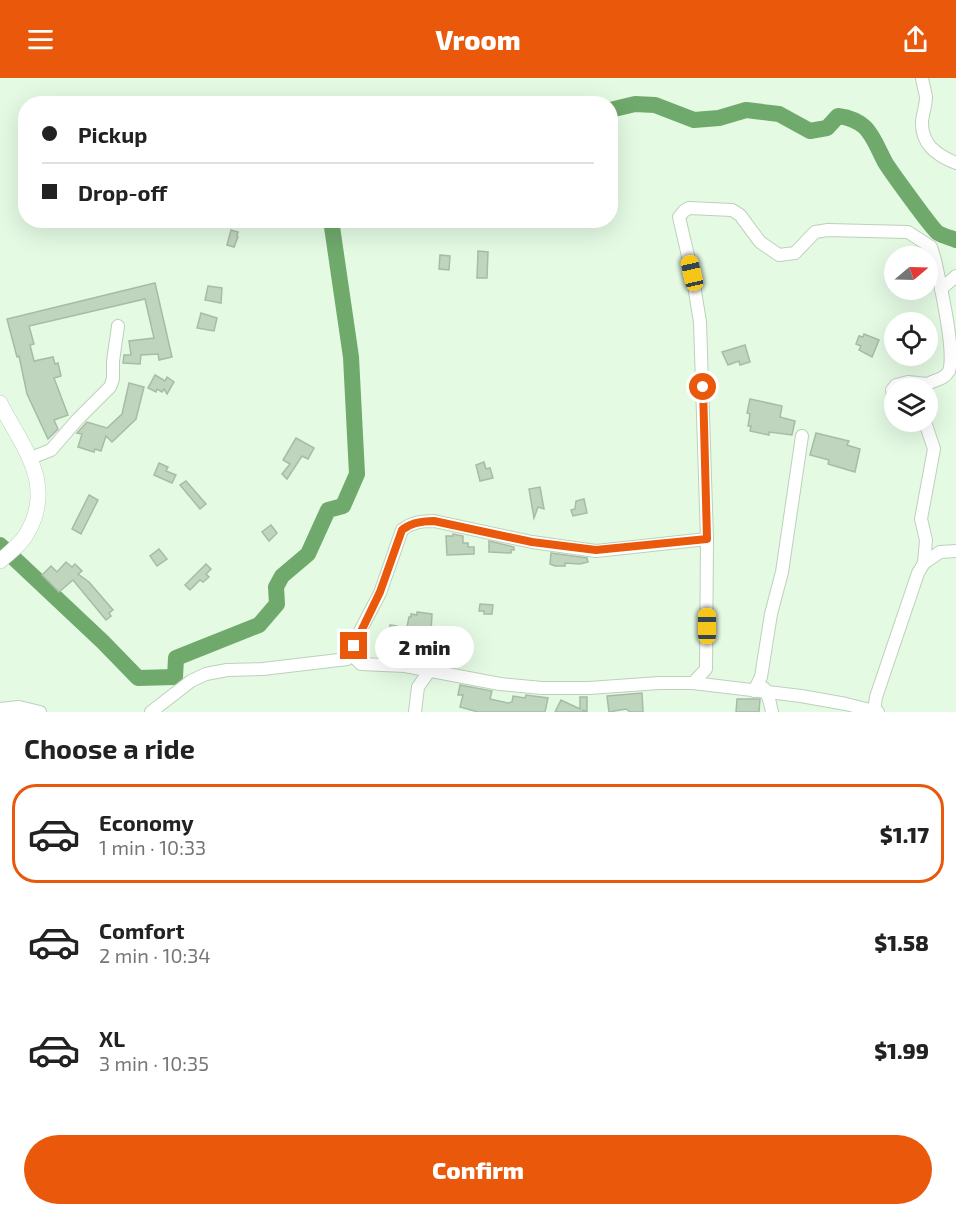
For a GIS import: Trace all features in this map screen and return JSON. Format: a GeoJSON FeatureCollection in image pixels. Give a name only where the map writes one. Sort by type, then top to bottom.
{"type":"FeatureCollection","features":[{"type":"Feature","properties":{"kind":"main road"},"geometry":{"type":"LineString","coordinates":[[0,402],[31,458],[38,483],[38,503],[34,520],[25,537],[0,561]]}},
{"type":"Feature","properties":{"kind":"street"},"geometry":{"type":"LineString","coordinates":[[922,78],[926,96],[922,122],[923,138],[927,145],[956,163]]}},
{"type":"Feature","properties":{"kind":"street"},"geometry":{"type":"LineString","coordinates":[[693,683],[706,669],[707,539],[700,322],[679,217],[689,208],[732,210],[740,215],[760,242],[779,255],[795,253],[815,232],[828,230],[908,232],[931,247],[941,289],[952,346],[950,369],[938,380]]}},
{"type":"Feature","properties":{"kind":"street"},"geometry":{"type":"LineString","coordinates":[[941,289],[956,276]]}},
{"type":"Feature","properties":{"kind":"street"},"geometry":{"type":"LineString","coordinates":[[31,458],[51,450],[76,420],[110,387],[113,379],[118,326]]}},
{"type":"Feature","properties":{"kind":"street"},"geometry":{"type":"LineString","coordinates":[[924,563],[926,540],[921,519],[934,449],[928,432]]}},
{"type":"Feature","properties":{"kind":"street"},"geometry":{"type":"LineString","coordinates":[[759,691],[771,614],[787,543],[802,436]]}},
{"type":"Feature","properties":{"kind":"street"},"geometry":{"type":"LineString","coordinates":[[152,712],[191,681],[206,674],[227,670],[263,669],[347,660],[352,655],[358,635],[380,592],[402,530],[407,525],[421,521],[434,521],[532,542],[596,550],[707,539]]}},
{"type":"Feature","properties":{"kind":"street"},"geometry":{"type":"LineString","coordinates":[[352,655],[361,664],[405,666],[500,684],[542,688],[589,688],[693,683],[801,696],[876,711],[876,697],[918,573],[924,563],[940,552],[956,551]]}},
{"type":"Feature","properties":{"kind":"street"},"geometry":{"type":"LineString","coordinates":[[415,712],[418,687],[430,670]]}},
{"type":"Feature","properties":{"kind":"street"},"geometry":{"type":"LineString","coordinates":[[759,691],[769,699],[771,712]]}},
{"type":"Feature","properties":{"kind":"street"},"geometry":{"type":"LineString","coordinates":[[0,709],[19,707],[40,712]]}},
{"type":"Feature","properties":{"kind":"building"},"geometry":{"type":"Polygon","coordinates":[[[231,230],[238,232],[234,247],[227,245],[231,230]]]}},
{"type":"Feature","properties":{"kind":"building"},"geometry":{"type":"Polygon","coordinates":[[[478,251],[488,252],[487,278],[477,278],[478,251]]]}},
{"type":"Feature","properties":{"kind":"building"},"geometry":{"type":"Polygon","coordinates":[[[440,255],[450,256],[449,270],[439,269],[440,255]]]}},
{"type":"Feature","properties":{"kind":"building"},"geometry":{"type":"Polygon","coordinates":[[[155,283],[172,357],[159,360],[158,354],[141,355],[140,364],[123,363],[124,355],[131,355],[129,341],[154,338],[145,299],[29,326],[34,344],[30,345],[34,361],[53,357],[55,364],[58,363],[61,376],[54,378],[68,415],[54,420],[58,429],[48,439],[27,394],[19,356],[17,357],[7,319],[155,283]]]}},
{"type":"Feature","properties":{"kind":"building"},"geometry":{"type":"Polygon","coordinates":[[[208,286],[222,288],[221,303],[205,300],[208,286]]]}},
{"type":"Feature","properties":{"kind":"building"},"geometry":{"type":"Polygon","coordinates":[[[201,313],[217,318],[214,331],[197,328],[201,313]]]}},
{"type":"Feature","properties":{"kind":"building"},"geometry":{"type":"Polygon","coordinates":[[[864,334],[879,340],[872,357],[859,350],[861,346],[856,344],[859,336],[863,337],[864,334]]]}},
{"type":"Feature","properties":{"kind":"building"},"geometry":{"type":"Polygon","coordinates":[[[745,345],[750,362],[740,365],[739,361],[728,365],[722,352],[745,345]]]}},
{"type":"Feature","properties":{"kind":"building"},"geometry":{"type":"Polygon","coordinates":[[[155,375],[165,381],[167,377],[174,382],[167,394],[164,389],[162,392],[157,389],[156,392],[148,388],[155,375]]]}},
{"type":"Feature","properties":{"kind":"building"},"geometry":{"type":"Polygon","coordinates":[[[129,383],[144,387],[136,419],[112,442],[106,436],[101,451],[95,449],[94,452],[78,447],[82,434],[77,433],[87,422],[107,428],[122,414],[129,383]]]}},
{"type":"Feature","properties":{"kind":"building"},"geometry":{"type":"Polygon","coordinates":[[[750,399],[782,406],[780,417],[795,421],[792,435],[769,432],[769,435],[750,431],[751,426],[748,426],[750,414],[747,413],[750,399]]]}},
{"type":"Feature","properties":{"kind":"building"},"geometry":{"type":"Polygon","coordinates":[[[816,433],[849,441],[847,445],[860,449],[855,472],[828,464],[829,460],[810,455],[816,433]]]}},
{"type":"Feature","properties":{"kind":"building"},"geometry":{"type":"Polygon","coordinates":[[[296,438],[314,448],[308,459],[302,456],[287,479],[282,474],[290,464],[283,460],[296,438]]]}},
{"type":"Feature","properties":{"kind":"building"},"geometry":{"type":"Polygon","coordinates":[[[484,462],[486,469],[490,468],[493,478],[480,481],[476,465],[484,462]]]}},
{"type":"Feature","properties":{"kind":"building"},"geometry":{"type":"Polygon","coordinates":[[[159,463],[168,467],[166,471],[176,475],[172,483],[154,475],[159,463]]]}},
{"type":"Feature","properties":{"kind":"building"},"geometry":{"type":"Polygon","coordinates":[[[186,481],[206,504],[200,509],[180,485],[186,481]]]}},
{"type":"Feature","properties":{"kind":"building"},"geometry":{"type":"Polygon","coordinates":[[[540,487],[544,509],[538,507],[534,518],[529,489],[540,487]]]}},
{"type":"Feature","properties":{"kind":"building"},"geometry":{"type":"Polygon","coordinates":[[[89,495],[98,500],[81,534],[72,529],[89,495]]]}},
{"type":"Feature","properties":{"kind":"building"},"geometry":{"type":"Polygon","coordinates":[[[584,499],[587,513],[573,516],[571,510],[575,509],[576,501],[584,499]]]}},
{"type":"Feature","properties":{"kind":"building"},"geometry":{"type":"Polygon","coordinates":[[[271,525],[277,533],[269,541],[262,532],[271,525]]]}},
{"type":"Feature","properties":{"kind":"building"},"geometry":{"type":"Polygon","coordinates":[[[453,534],[463,536],[463,543],[468,543],[468,547],[474,547],[474,554],[447,555],[446,536],[453,536],[453,534]]]}},
{"type":"Feature","properties":{"kind":"building"},"geometry":{"type":"Polygon","coordinates":[[[489,541],[514,547],[514,550],[511,550],[511,553],[489,552],[489,541]]]}},
{"type":"Feature","properties":{"kind":"building"},"geometry":{"type":"Polygon","coordinates":[[[159,549],[167,559],[157,566],[150,556],[159,549]]]}},
{"type":"Feature","properties":{"kind":"building"},"geometry":{"type":"Polygon","coordinates":[[[551,553],[587,558],[588,562],[555,566],[550,564],[551,553]]]}},
{"type":"Feature","properties":{"kind":"building"},"geometry":{"type":"Polygon","coordinates":[[[66,562],[72,567],[75,564],[82,571],[78,574],[89,582],[113,610],[109,613],[111,616],[106,620],[73,580],[59,592],[42,575],[51,566],[57,572],[66,562]]]}},
{"type":"Feature","properties":{"kind":"building"},"geometry":{"type":"Polygon","coordinates":[[[206,564],[211,569],[206,574],[209,577],[203,582],[200,580],[190,590],[185,585],[206,564]]]}},
{"type":"Feature","properties":{"kind":"building"},"geometry":{"type":"Polygon","coordinates":[[[480,604],[493,605],[492,614],[479,611],[480,604]]]}},
{"type":"Feature","properties":{"kind":"building"},"geometry":{"type":"Polygon","coordinates":[[[417,612],[432,614],[431,632],[407,627],[411,614],[417,615],[417,612]]]}},
{"type":"Feature","properties":{"kind":"building"},"geometry":{"type":"Polygon","coordinates":[[[390,625],[397,626],[400,647],[393,648],[389,634],[390,625]]]}},
{"type":"Feature","properties":{"kind":"building"},"geometry":{"type":"Polygon","coordinates":[[[460,685],[492,691],[490,699],[508,703],[512,702],[513,696],[548,698],[545,712],[478,712],[460,707],[463,695],[458,695],[460,685]]]}},
{"type":"Feature","properties":{"kind":"building"},"geometry":{"type":"Polygon","coordinates":[[[642,693],[643,712],[630,712],[626,709],[609,712],[607,696],[642,693]]]}},
{"type":"Feature","properties":{"kind":"building"},"geometry":{"type":"Polygon","coordinates":[[[580,697],[587,697],[587,711],[582,710],[586,712],[555,712],[561,700],[580,709],[580,697]]]}},
{"type":"Feature","properties":{"kind":"building"},"geometry":{"type":"Polygon","coordinates":[[[737,699],[760,699],[759,712],[736,712],[737,699]]]}},
{"type":"Feature","properties":{"kind":"waterway"},"geometry":{"type":"LineString","coordinates":[[618,108],[635,104],[655,105],[694,120],[719,118],[746,110],[779,114],[810,131],[827,128],[838,116],[857,121],[873,138],[888,167],[934,229],[956,240]]}},
{"type":"Feature","properties":{"kind":"waterway"},"geometry":{"type":"LineString","coordinates":[[0,545],[138,678],[175,677],[176,658],[259,625],[277,604],[276,587],[282,576],[308,554],[328,510],[343,506],[357,474],[351,357],[332,228]]}},
{"type":"Feature","properties":{"kind":"route"},"geometry":{"type":"LineString","coordinates":[[354,646],[380,592],[402,530],[407,525],[421,521],[434,521],[532,542],[596,550],[707,539],[703,387]]}}]}
